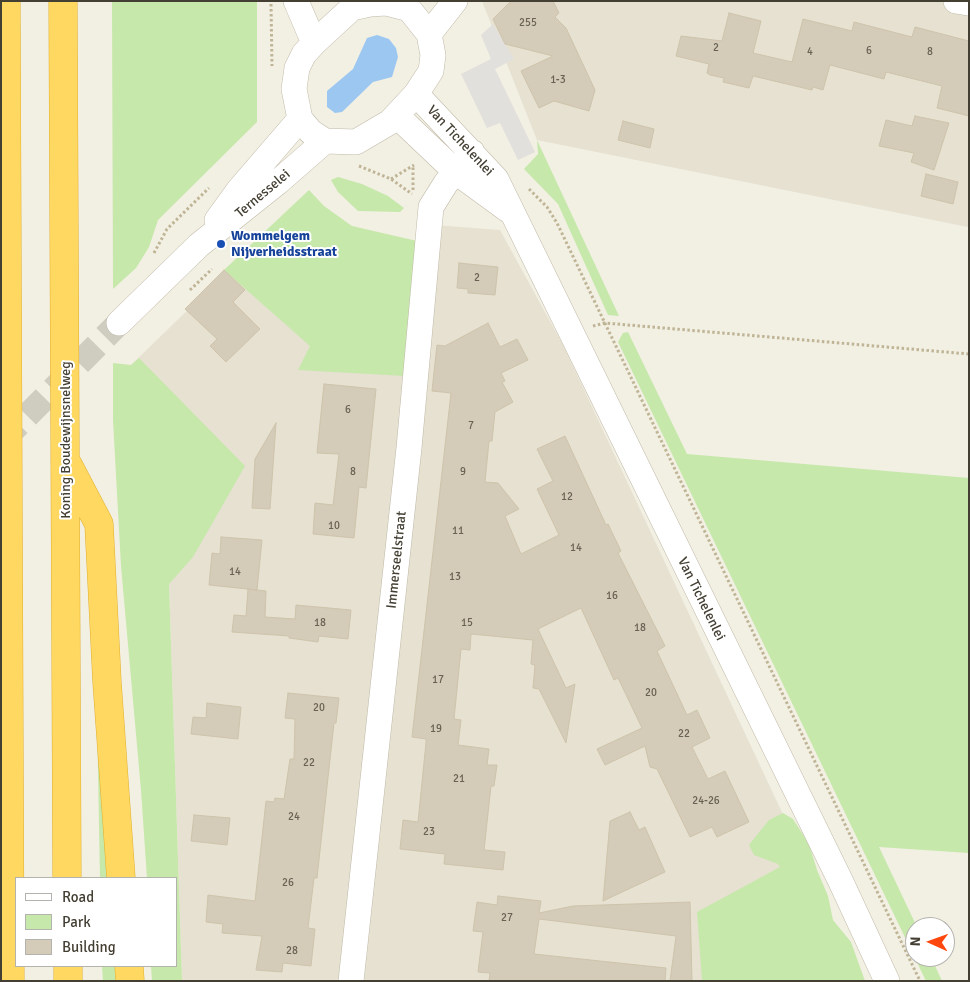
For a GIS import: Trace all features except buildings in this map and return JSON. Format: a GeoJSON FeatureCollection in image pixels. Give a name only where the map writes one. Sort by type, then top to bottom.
{"type":"FeatureCollection","features":[{"type":"Feature","properties":{"kind":"highway"},"geometry":{"type":"LineString","coordinates":[[6,1],[10,981]]}},
{"type":"Feature","properties":{"kind":"highway","name":"Koning Boudewijnsnelweg"},"geometry":{"type":"LineString","coordinates":[[63,1],[67,877]]}},
{"type":"Feature","properties":{"kind":"highway"},"geometry":{"type":"LineString","coordinates":[[66,461],[99,524],[107,682],[121,877]]}},
{"type":"Feature","properties":{"kind":"highway"},"geometry":{"type":"LineString","coordinates":[[68,967],[68,981]]}},
{"type":"Feature","properties":{"kind":"highway"},"geometry":{"type":"LineString","coordinates":[[129,967],[130,981]]}},
{"type":"Feature","properties":{"kind":"street"},"geometry":{"type":"LineString","coordinates":[[296,1],[314,43]]}},
{"type":"Feature","properties":{"kind":"street"},"geometry":{"type":"LineString","coordinates":[[429,34],[455,1]]}},
{"type":"Feature","properties":{"kind":"street"},"geometry":{"type":"LineString","coordinates":[[386,3],[412,5],[429,34],[433,55],[431,71],[416,94],[397,116],[356,142],[325,141],[310,132],[300,119],[295,102],[294,84],[297,68],[304,54],[348,5],[386,3]]}},
{"type":"Feature","properties":{"kind":"street","name":"Van Tichelenlei"},"geometry":{"type":"LineString","coordinates":[[416,94],[496,179],[516,216],[570,331],[841,882],[887,981]]}},
{"type":"Feature","properties":{"kind":"street","name":"Van Tichelenlei"},"geometry":{"type":"LineString","coordinates":[[397,116],[456,172],[516,216]]}},
{"type":"Feature","properties":{"kind":"street","name":"Ternesselei"},"geometry":{"type":"LineString","coordinates":[[199,244],[238,191],[300,119]]}},
{"type":"Feature","properties":{"kind":"street","name":"Ternesselei"},"geometry":{"type":"LineString","coordinates":[[119,323],[199,244],[278,182],[325,141]]}},
{"type":"Feature","properties":{"kind":"street","name":"Immerseelstraat"},"geometry":{"type":"LineString","coordinates":[[350,981],[409,448],[431,208],[446,183],[472,152]]}},
{"type":"Feature","properties":{"kind":"path"},"geometry":{"type":"LineString","coordinates":[[271,1],[271,20]]}},
{"type":"Feature","properties":{"kind":"path"},"geometry":{"type":"LineString","coordinates":[[358,165],[391,179],[414,166],[412,194]]}},
{"type":"Feature","properties":{"kind":"path"},"geometry":{"type":"LineString","coordinates":[[153,256],[167,229],[216,180]]}},
{"type":"Feature","properties":{"kind":"path"},"geometry":{"type":"LineString","coordinates":[[526,186],[547,207],[557,223],[920,981]]}},
{"type":"Feature","properties":{"kind":"path"},"geometry":{"type":"LineString","coordinates":[[570,331],[605,323],[969,354]]}},
{"type":"Feature","properties":{"kind":"shaded area"},"geometry":{"type":"Polygon","coordinates":[[[482,1],[969,1],[968,227],[537,140],[482,1]]]}},
{"type":"Feature","properties":{"kind":"shaded area"},"geometry":{"type":"Polygon","coordinates":[[[493,24],[514,59],[495,69],[535,152],[518,160],[500,123],[487,128],[461,74],[491,59],[481,35],[493,24]]]}},
{"type":"Feature","properties":{"kind":"shaded area"},"geometry":{"type":"Polygon","coordinates":[[[421,224],[500,230],[563,345],[861,981],[182,981],[169,584],[131,365],[229,270],[408,375],[421,224]]]}},
{"type":"Feature","properties":{"kind":"green space"},"geometry":{"type":"Polygon","coordinates":[[[112,1],[257,1],[257,122],[158,220],[149,247],[136,268],[113,289],[112,1]]]}},
{"type":"Feature","properties":{"kind":"green space"},"geometry":{"type":"Polygon","coordinates":[[[537,140],[619,316],[608,315],[558,204],[524,169],[538,154],[537,140]]]}},
{"type":"Feature","properties":{"kind":"green space"},"geometry":{"type":"Polygon","coordinates":[[[338,177],[362,184],[388,196],[404,208],[400,212],[358,211],[338,192],[331,180],[338,177]]]}},
{"type":"Feature","properties":{"kind":"green space"},"geometry":{"type":"Polygon","coordinates":[[[309,190],[324,206],[352,226],[417,241],[405,376],[298,370],[310,346],[224,270],[309,190]]]}},
{"type":"Feature","properties":{"kind":"green space"},"geometry":{"type":"Polygon","coordinates":[[[628,332],[687,454],[969,478],[969,853],[879,847],[912,917],[905,917],[905,937],[618,342],[623,333],[628,332]]]}},
{"type":"Feature","properties":{"kind":"green space"},"geometry":{"type":"Polygon","coordinates":[[[139,358],[245,466],[193,557],[169,584],[182,981],[152,981],[151,967],[178,967],[178,877],[147,877],[121,566],[113,420],[113,363],[131,365],[139,358]]]}},
{"type":"Feature","properties":{"kind":"green space"},"geometry":{"type":"Polygon","coordinates":[[[97,716],[112,877],[100,877],[97,716]]]}},
{"type":"Feature","properties":{"kind":"green space"},"geometry":{"type":"Polygon","coordinates":[[[783,813],[793,819],[809,844],[828,896],[833,920],[851,942],[865,981],[702,981],[697,912],[780,867],[778,864],[754,855],[749,845],[769,820],[783,813]]]}},
{"type":"Feature","properties":{"kind":"green space"},"geometry":{"type":"Polygon","coordinates":[[[102,967],[119,967],[120,981],[103,981],[102,967]]]}},
{"type":"Feature","properties":{"kind":"green space"},"geometry":{"type":"Polygon","coordinates":[[[919,967],[936,967],[942,981],[926,981],[919,967]]]}},
{"type":"Feature","properties":{"kind":"water"},"geometry":{"type":"Polygon","coordinates":[[[377,35],[389,39],[396,48],[398,57],[392,77],[373,82],[342,112],[335,113],[327,107],[327,91],[353,69],[367,38],[377,35]]]}},
{"type":"Feature","properties":{"kind":"tunnel"},"geometry":{"type":"LineString","coordinates":[[1,442],[119,323]]}},
{"type":"Feature","properties":{"kind":"place","name":"Wommelgem Nijverheidsstraat"},"geometry":{"type":"Point","coordinates":[221,244]}}]}
